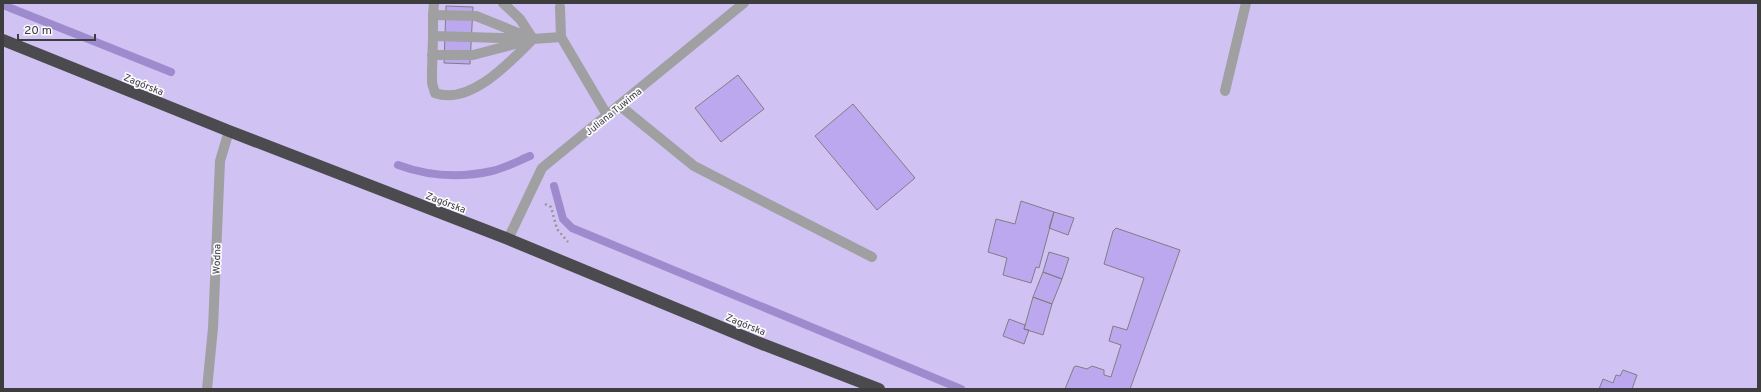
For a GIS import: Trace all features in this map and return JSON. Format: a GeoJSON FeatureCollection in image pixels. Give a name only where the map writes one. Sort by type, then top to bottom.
{"type":"FeatureCollection","features":[{"type":"Feature","properties":{"kind":"highway","name":"Zagórska"},"geometry":{"type":"LineString","coordinates":[[3,40],[229,131],[508,239],[595,276],[879,389]]}},
{"type":"Feature","properties":{"kind":"street"},"geometry":{"type":"LineString","coordinates":[[434,3],[432,83],[435,93],[443,96],[458,96],[474,89],[511,61],[533,39]]}},
{"type":"Feature","properties":{"kind":"street"},"geometry":{"type":"LineString","coordinates":[[502,3],[520,19],[533,39]]}},
{"type":"Feature","properties":{"kind":"street","name":"Juliana Tuwima"},"geometry":{"type":"LineString","coordinates":[[508,239],[542,168],[744,3]]}},
{"type":"Feature","properties":{"kind":"street"},"geometry":{"type":"LineString","coordinates":[[1224,90],[1246,3]]}},
{"type":"Feature","properties":{"kind":"street"},"geometry":{"type":"LineString","coordinates":[[560,6],[561,37],[607,115]]}},
{"type":"Feature","properties":{"kind":"street"},"geometry":{"type":"LineString","coordinates":[[433,15],[476,16],[533,39]]}},
{"type":"Feature","properties":{"kind":"street"},"geometry":{"type":"LineString","coordinates":[[433,36],[533,39],[561,37]]}},
{"type":"Feature","properties":{"kind":"street"},"geometry":{"type":"LineString","coordinates":[[432,55],[473,55],[533,39]]}},
{"type":"Feature","properties":{"kind":"street"},"geometry":{"type":"LineString","coordinates":[[619,105],[694,166],[872,257]]}},
{"type":"Feature","properties":{"kind":"street","name":"Wodna"},"geometry":{"type":"LineString","coordinates":[[207,389],[213,328],[220,161],[229,131]]}},
{"type":"Feature","properties":{"kind":"path"},"geometry":{"type":"LineString","coordinates":[[529,194],[551,207],[557,229],[572,244]]}},
{"type":"Feature","properties":{"kind":"shaded area"},"geometry":{"type":"Polygon","coordinates":[[[3,3],[1758,3],[1758,389],[3,389],[3,3]]]}},
{"type":"Feature","properties":{"kind":"building"},"geometry":{"type":"Polygon","coordinates":[[[446,6],[473,7],[470,64],[444,63],[446,6]]]}},
{"type":"Feature","properties":{"kind":"building"},"geometry":{"type":"Polygon","coordinates":[[[738,75],[764,109],[721,142],[695,108],[738,75]]]}},
{"type":"Feature","properties":{"kind":"building"},"geometry":{"type":"Polygon","coordinates":[[[853,104],[915,178],[877,210],[815,136],[853,104]]]}},
{"type":"Feature","properties":{"kind":"building"},"geometry":{"type":"Polygon","coordinates":[[[1021,201],[1054,212],[1039,268],[1036,267],[1031,283],[1003,275],[1007,258],[988,252],[996,219],[1015,224],[1021,201]]]}},
{"type":"Feature","properties":{"kind":"building"},"geometry":{"type":"Polygon","coordinates":[[[1054,212],[1074,218],[1068,235],[1049,228],[1054,212]]]}},
{"type":"Feature","properties":{"kind":"building"},"geometry":{"type":"Polygon","coordinates":[[[1116,228],[1180,250],[1130,389],[1065,389],[1074,367],[1076,366],[1087,369],[1092,366],[1104,370],[1104,375],[1111,377],[1121,345],[1109,341],[1113,326],[1127,330],[1144,278],[1104,264],[1113,231],[1116,228]]]}},
{"type":"Feature","properties":{"kind":"building"},"geometry":{"type":"Polygon","coordinates":[[[1049,252],[1069,258],[1062,279],[1043,272],[1049,252]]]}},
{"type":"Feature","properties":{"kind":"building"},"geometry":{"type":"Polygon","coordinates":[[[1043,272],[1062,279],[1052,304],[1033,297],[1043,272]]]}},
{"type":"Feature","properties":{"kind":"building"},"geometry":{"type":"Polygon","coordinates":[[[1033,297],[1052,304],[1043,335],[1024,329],[1033,297]]]}},
{"type":"Feature","properties":{"kind":"building"},"geometry":{"type":"Polygon","coordinates":[[[1009,319],[1025,325],[1024,329],[1029,330],[1024,344],[1003,336],[1009,319]]]}},
{"type":"Feature","properties":{"kind":"building"},"geometry":{"type":"Polygon","coordinates":[[[1623,370],[1637,375],[1632,389],[1599,389],[1603,379],[1613,383],[1616,375],[1620,376],[1623,370]]]}},
{"type":"Feature","properties":{"kind":"waterway"},"geometry":{"type":"LineString","coordinates":[[3,5],[171,72]]}},
{"type":"Feature","properties":{"kind":"waterway"},"geometry":{"type":"LineString","coordinates":[[398,165],[433,174],[468,175],[497,170],[530,156]]}},
{"type":"Feature","properties":{"kind":"waterway"},"geometry":{"type":"LineString","coordinates":[[554,186],[563,219],[572,228],[961,389]]}}]}
